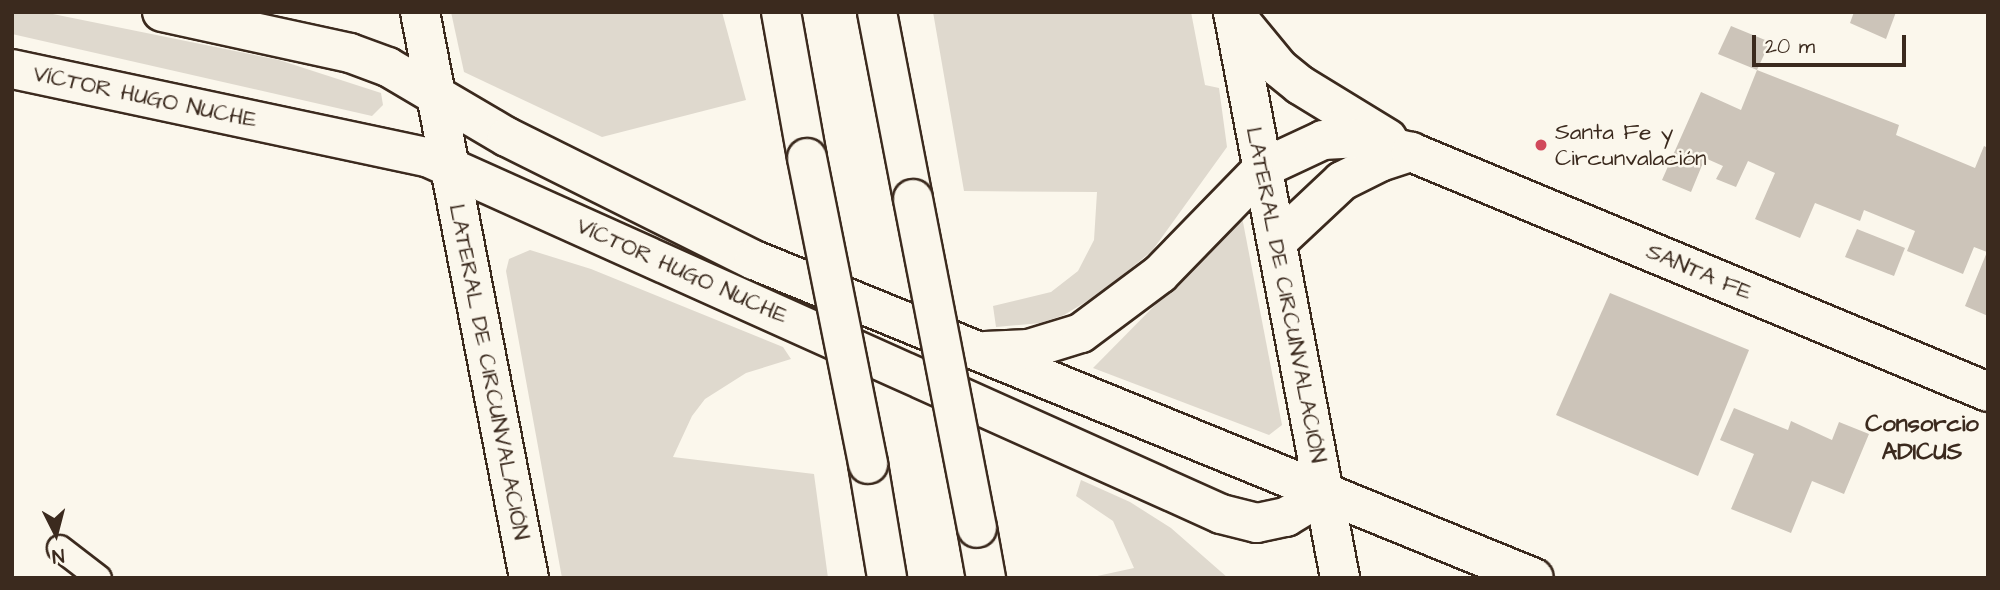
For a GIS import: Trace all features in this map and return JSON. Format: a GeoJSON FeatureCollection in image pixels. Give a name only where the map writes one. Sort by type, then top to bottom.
{"type":"FeatureCollection","features":[{"type":"Feature","properties":{"kind":"main road","name":"VÍCTOR HUGO NUCHE"},"geometry":{"type":"LineString","coordinates":[[162,12],[350,52],[388,67],[507,137],[754,260],[1534,578]]}},
{"type":"Feature","properties":{"kind":"main road","name":"LATERAL DE CIRCUNVALACIÓN"},"geometry":{"type":"LineString","coordinates":[[420,12],[528,578]]}},
{"type":"Feature","properties":{"kind":"main road"},"geometry":{"type":"LineString","coordinates":[[781,12],[868,464],[887,578]]}},
{"type":"Feature","properties":{"kind":"main road"},"geometry":{"type":"LineString","coordinates":[[877,12],[986,578]]}},
{"type":"Feature","properties":{"kind":"main road","name":"LATERAL DE CIRCUNVALACIÓN"},"geometry":{"type":"LineString","coordinates":[[1233,12],[1340,578]]}},
{"type":"Feature","properties":{"kind":"main road","name":"SANTA FE"},"geometry":{"type":"LineString","coordinates":[[1233,12],[1279,68],[1300,86],[1411,152],[1988,392]]}},
{"type":"Feature","properties":{"kind":"main road","name":"VÍCTOR HUGO NUCHE"},"geometry":{"type":"LineString","coordinates":[[12,69],[390,148],[449,167],[1221,514],[1257,523],[1286,517],[1324,494]]}},
{"type":"Feature","properties":{"kind":"main road","name":"SANTA FE"},"geometry":{"type":"LineString","coordinates":[[972,350],[1029,349],[1081,334],[1109,317],[1160,274],[1263,168],[1331,139],[1356,138],[1411,152]]}},
{"type":"Feature","properties":{"kind":"main road"},"geometry":{"type":"LineString","coordinates":[[1277,242],[1342,181],[1380,162],[1411,152]]}},
{"type":"Feature","properties":{"kind":"lane"},"geometry":{"type":"LineString","coordinates":[[60,548],[99,578]]}},
{"type":"Feature","properties":{"kind":"shaded area"},"geometry":{"type":"Polygon","coordinates":[[[12,12],[43,12],[279,60],[381,93],[383,105],[372,116],[12,34],[12,12]]]}},
{"type":"Feature","properties":{"kind":"shaded area"},"geometry":{"type":"Polygon","coordinates":[[[451,12],[722,12],[746,100],[602,137],[464,72],[451,12]]]}},
{"type":"Feature","properties":{"kind":"shaded area"},"geometry":{"type":"Polygon","coordinates":[[[933,12],[1191,12],[1205,85],[1219,88],[1227,147],[1152,251],[1102,292],[1064,315],[1041,323],[996,327],[993,306],[1051,292],[1078,271],[1094,240],[1097,192],[964,191],[933,12]]]}},
{"type":"Feature","properties":{"kind":"shaded area"},"geometry":{"type":"Polygon","coordinates":[[[1242,217],[1282,425],[1269,435],[1093,368],[1242,217]]]}},
{"type":"Feature","properties":{"kind":"shaded area"},"geometry":{"type":"Polygon","coordinates":[[[530,250],[591,269],[783,347],[791,359],[746,373],[705,399],[692,416],[673,457],[814,474],[828,578],[562,578],[506,271],[509,259],[530,250]]]}},
{"type":"Feature","properties":{"kind":"shaded area"},"geometry":{"type":"Polygon","coordinates":[[[1081,480],[1130,502],[1171,528],[1228,578],[1088,578],[1134,568],[1113,521],[1076,496],[1081,480]]]}},
{"type":"Feature","properties":{"kind":"building"},"geometry":{"type":"Polygon","coordinates":[[[1854,12],[1896,12],[1886,39],[1850,23],[1854,12]]]}},
{"type":"Feature","properties":{"kind":"building"},"geometry":{"type":"Polygon","coordinates":[[[1731,26],[1770,42],[1757,70],[1718,54],[1731,26]]]}},
{"type":"Feature","properties":{"kind":"building"},"geometry":{"type":"Polygon","coordinates":[[[1757,70],[1899,125],[1896,135],[1975,168],[1984,146],[1988,148],[1988,316],[1965,306],[1987,252],[1974,247],[1963,274],[1907,251],[1915,231],[1864,210],[1860,221],[1815,203],[1800,238],[1755,219],[1775,173],[1748,161],[1736,187],[1716,179],[1723,166],[1705,158],[1691,192],[1662,180],[1701,92],[1741,110],[1757,70]]]}},
{"type":"Feature","properties":{"kind":"building"},"geometry":{"type":"Polygon","coordinates":[[[1857,229],[1905,248],[1894,276],[1845,257],[1857,229]]]}},
{"type":"Feature","properties":{"kind":"building"},"geometry":{"type":"Polygon","coordinates":[[[1610,293],[1749,350],[1698,476],[1556,415],[1610,293]]]}},
{"type":"Feature","properties":{"kind":"building"},"geometry":{"type":"Polygon","coordinates":[[[1734,408],[1788,430],[1791,421],[1832,440],[1839,422],[1869,434],[1844,494],[1812,481],[1791,533],[1731,509],[1754,454],[1720,440],[1734,408]]]}},
{"type":"Feature","properties":{"kind":"place","name":"Santa Fe y Circunvalación"},"geometry":{"type":"Point","coordinates":[1541,145]}},
{"type":"Feature","properties":{"kind":"district","name":"Consorcio ADICUS"},"geometry":{"type":"Point","coordinates":[1922,439]}}]}
